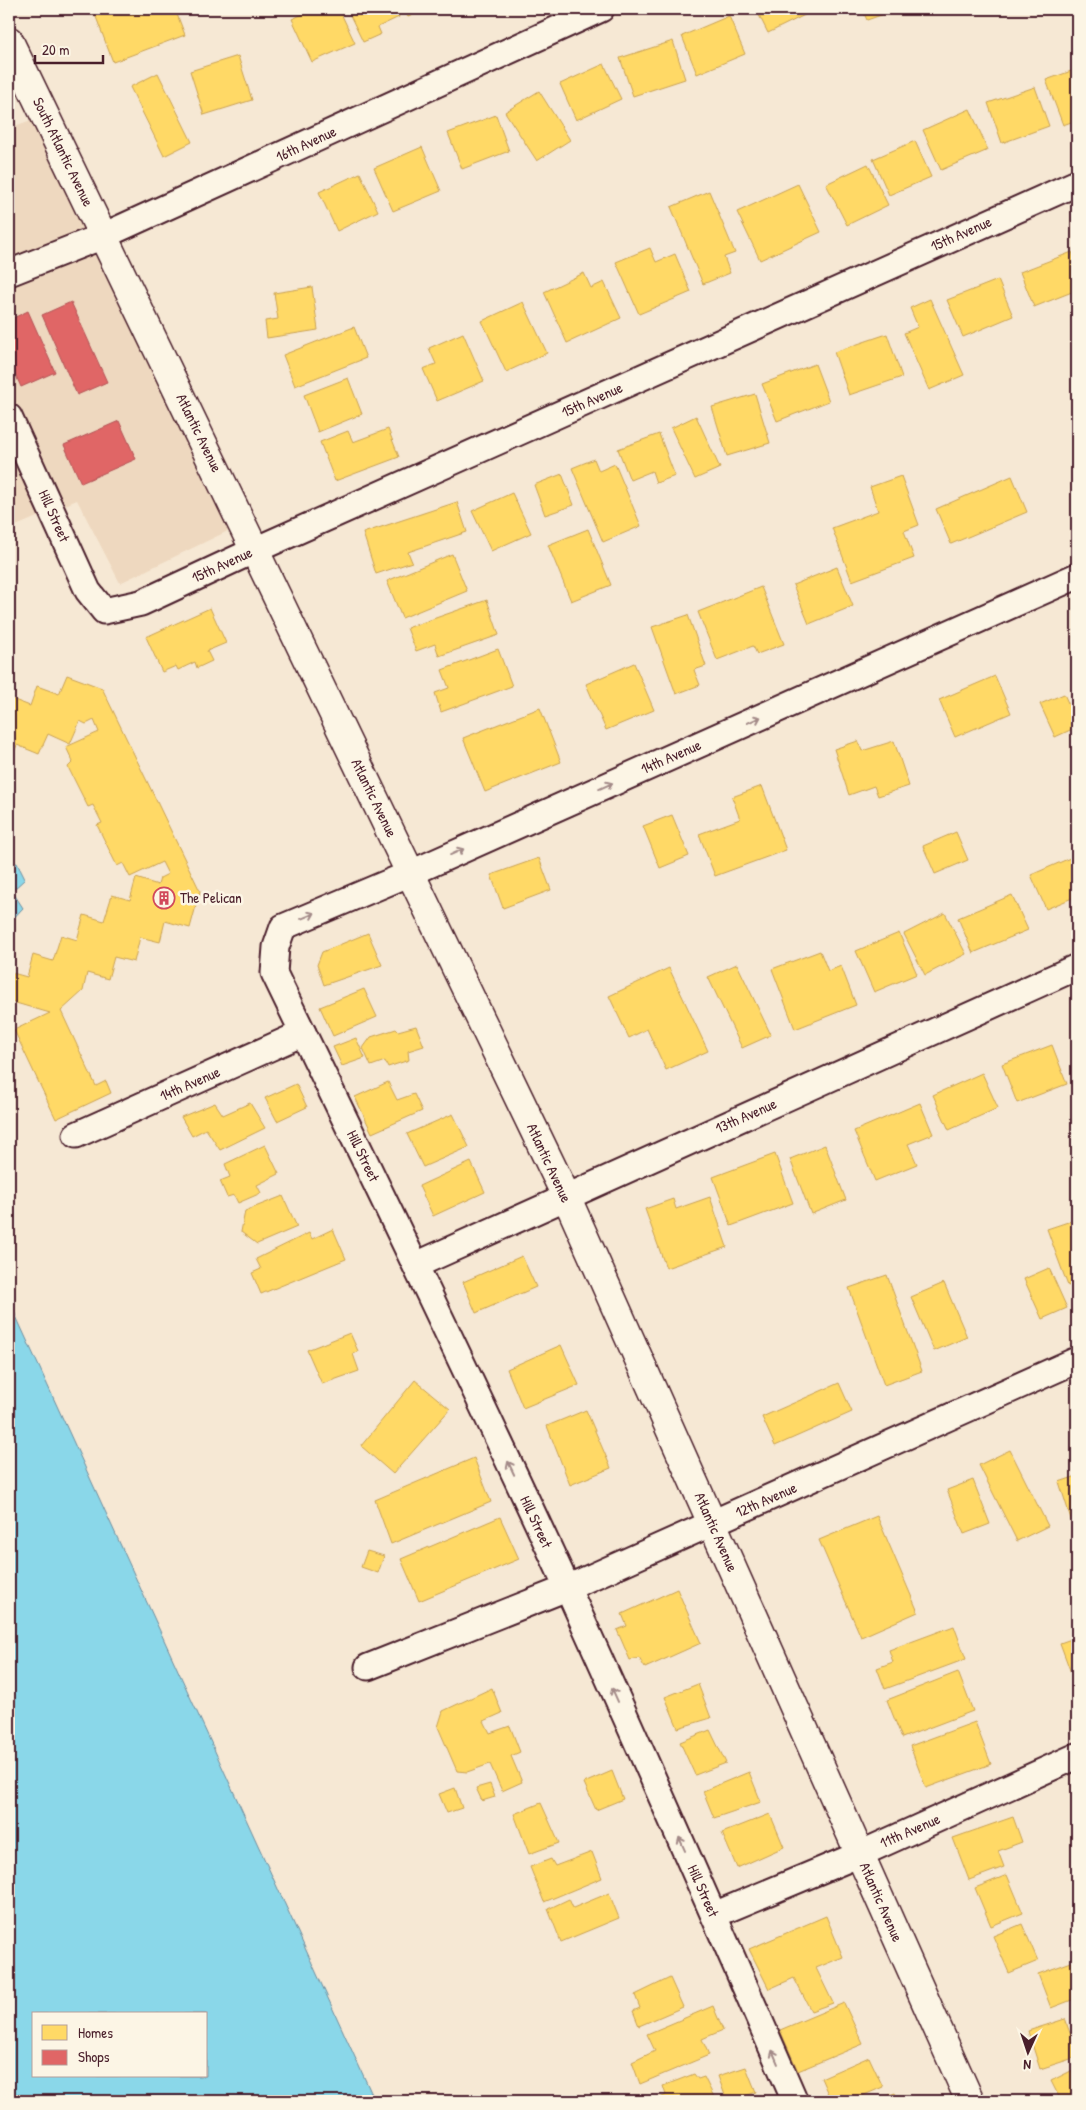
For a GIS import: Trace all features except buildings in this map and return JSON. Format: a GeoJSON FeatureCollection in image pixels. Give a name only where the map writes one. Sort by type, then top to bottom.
{"type":"FeatureCollection","features":[{"type":"Feature","properties":{"kind":"main road","name":"South Atlantic Avenue"},"geometry":{"type":"LineString","coordinates":[[9,40],[104,236]]}},
{"type":"Feature","properties":{"kind":"main road","name":"Atlantic Avenue"},"geometry":{"type":"LineString","coordinates":[[104,236],[566,1196],[970,2101]]}},
{"type":"Feature","properties":{"kind":"street","name":"16th Avenue"},"geometry":{"type":"LineString","coordinates":[[9,272],[104,236],[600,9]]}},
{"type":"Feature","properties":{"kind":"street","name":"15th Avenue"},"geometry":{"type":"LineString","coordinates":[[104,611],[141,603],[255,550],[1077,183]]}},
{"type":"Feature","properties":{"kind":"street","name":"Hill Street"},"geometry":{"type":"LineString","coordinates":[[9,417],[88,592],[104,611]]}},
{"type":"Feature","properties":{"kind":"street","name":"14th Avenue"},"geometry":{"type":"LineString","coordinates":[[276,947],[283,926],[411,873],[1077,576]]}},
{"type":"Feature","properties":{"kind":"street","name":"Hill Street"},"geometry":{"type":"LineString","coordinates":[[276,947],[274,973],[416,1265],[567,1588],[714,1915],[795,2101]]}},
{"type":"Feature","properties":{"kind":"street","name":"13th Avenue"},"geometry":{"type":"LineString","coordinates":[[416,1265],[1077,967]]}},
{"type":"Feature","properties":{"kind":"street","name":"14th Avenue"},"geometry":{"type":"LineString","coordinates":[[76,1135],[303,1034]]}},
{"type":"Feature","properties":{"kind":"street","name":"12th Avenue"},"geometry":{"type":"LineString","coordinates":[[368,1667],[567,1588],[1077,1360]]}},
{"type":"Feature","properties":{"kind":"street","name":"11th Avenue"},"geometry":{"type":"LineString","coordinates":[[714,1915],[860,1854],[1077,1756]]}},
{"type":"Feature","properties":{"kind":"shaded area"},"geometry":{"type":"Polygon","coordinates":[[[34,119],[232,529],[120,583],[77,500],[9,529],[9,128],[34,119]]]}},
{"type":"Feature","properties":{"kind":"water"},"geometry":{"type":"Polygon","coordinates":[[[17,863],[25,879],[12,891],[23,908],[9,923],[9,864],[17,863]]]}},
{"type":"Feature","properties":{"kind":"water"},"geometry":{"type":"Polygon","coordinates":[[[9,1301],[375,2101],[9,2101],[9,1301]]]}},
{"type":"Feature","properties":{"kind":"place","name":"The Pelican"},"geometry":{"type":"Point","coordinates":[164,898]}}]}
